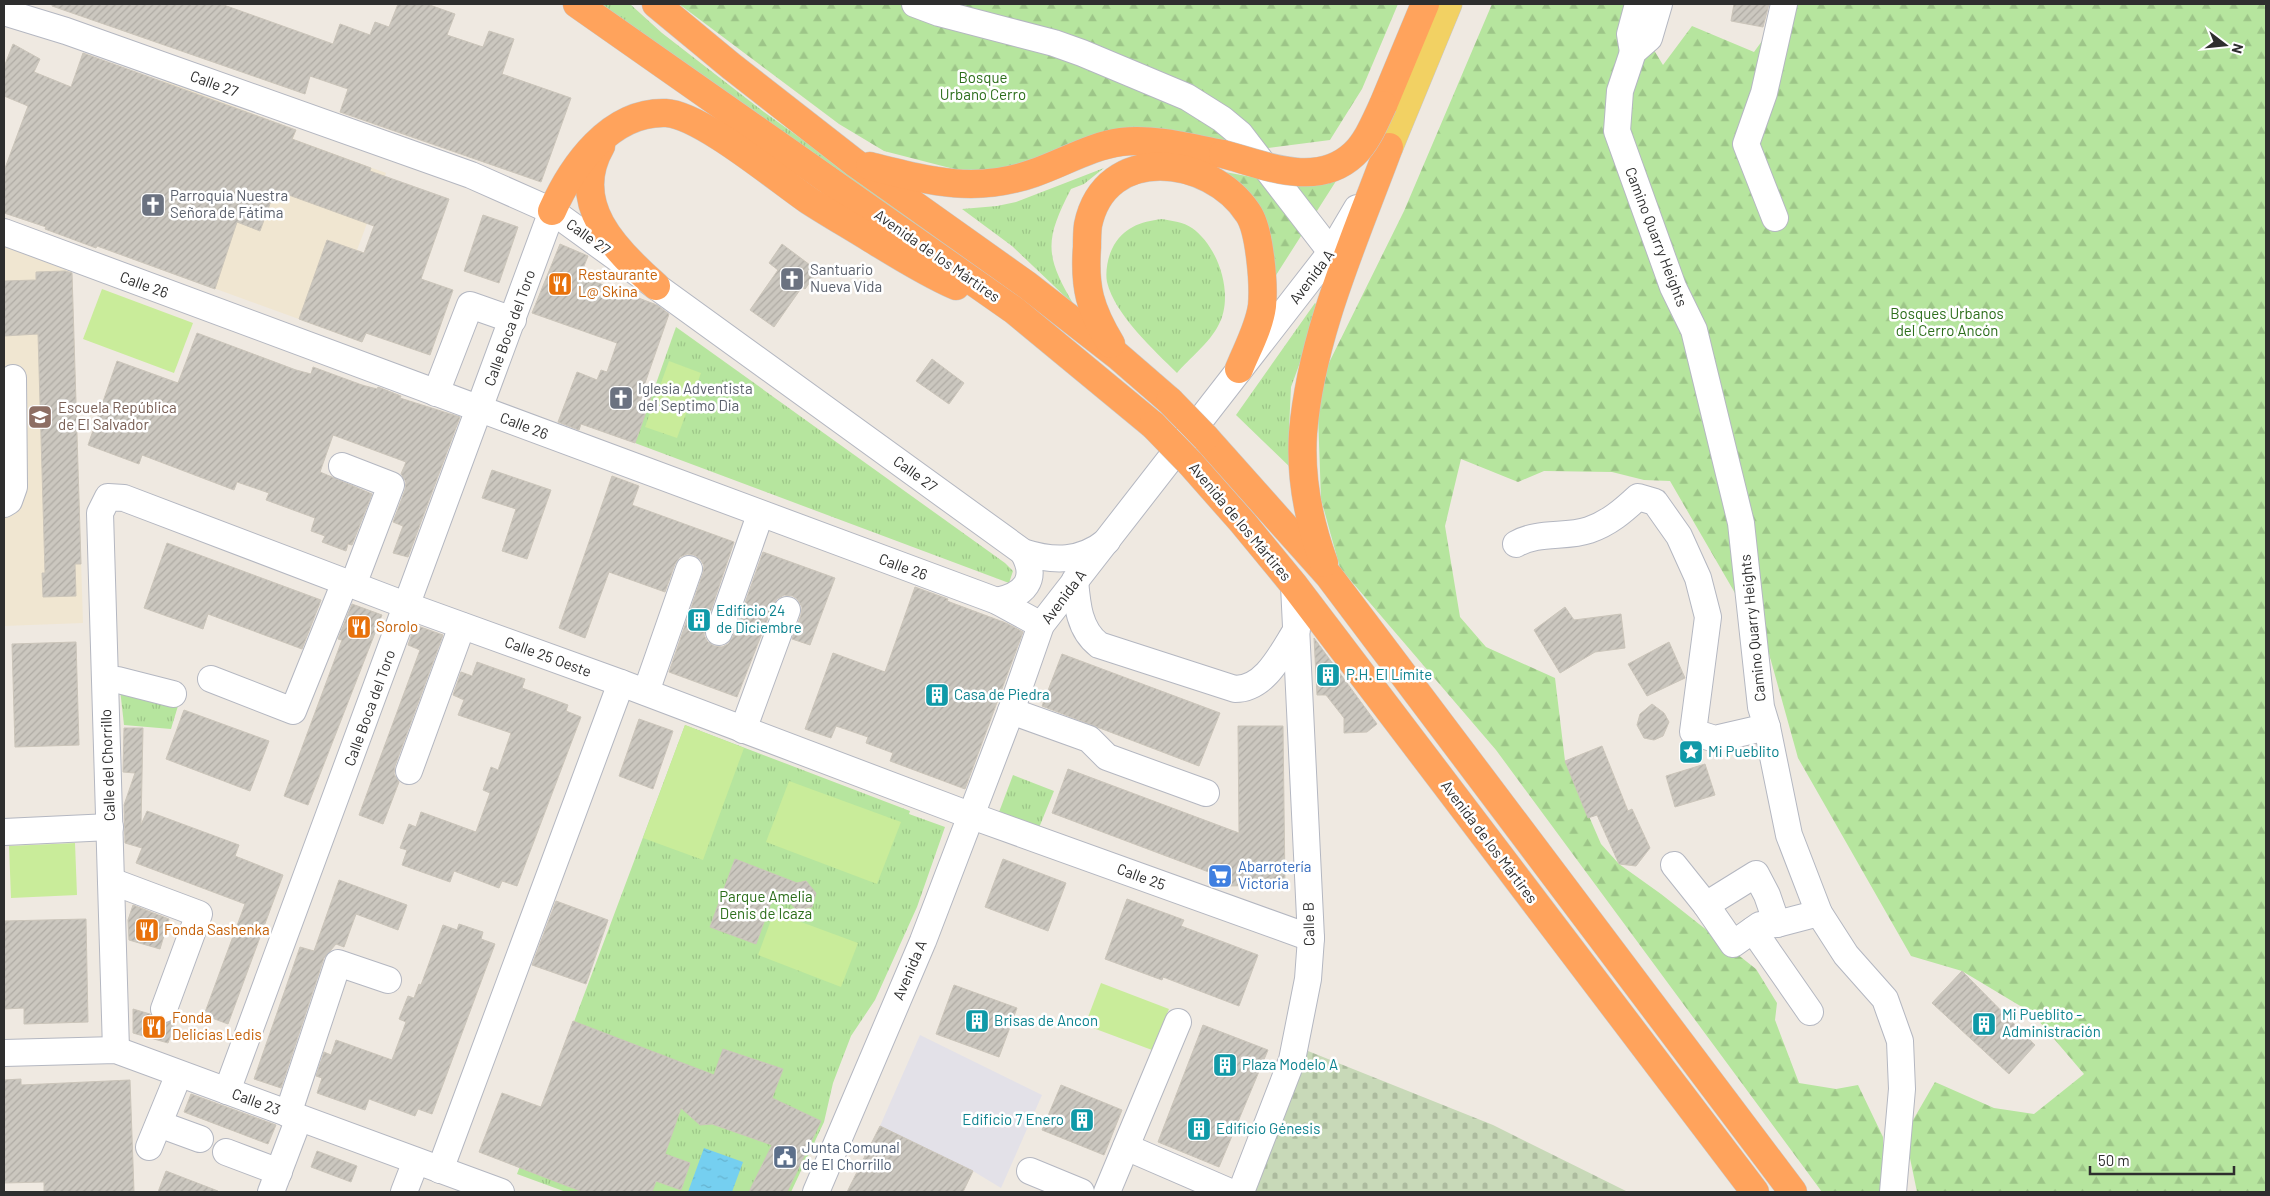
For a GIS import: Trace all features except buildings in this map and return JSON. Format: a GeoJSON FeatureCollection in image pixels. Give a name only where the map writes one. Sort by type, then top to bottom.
{"type":"FeatureCollection","features":[{"type":"Feature","properties":{"kind":"highway","name":"Avenida de los Mártires"},"geometry":{"type":"LineString","coordinates":[[577,4],[1015,310],[1153,425],[1190,463],[1243,523],[1294,585],[1755,1192]]}},
{"type":"Feature","properties":{"kind":"highway","name":"Avenida de los Mártires"},"geometry":{"type":"LineString","coordinates":[[656,4],[731,66],[854,162],[1027,285],[1118,356],[1170,402],[1205,437],[1329,576],[1793,1192]]}},
{"type":"Feature","properties":{"kind":"highway"},"geometry":{"type":"LineString","coordinates":[[854,162],[932,182],[970,185],[1017,178],[1104,146],[1120,143],[1154,142],[1223,154],[1281,170],[1301,173],[1327,170],[1354,154],[1372,128],[1425,4]]}},
{"type":"Feature","properties":{"kind":"highway"},"geometry":{"type":"LineString","coordinates":[[552,211],[561,190],[582,158],[600,140],[636,118],[659,114],[680,116],[705,127],[810,201],[932,275],[1015,310]]}},
{"type":"Feature","properties":{"kind":"highway"},"geometry":{"type":"LineString","coordinates":[[614,131],[602,144],[591,168],[589,189],[591,199],[598,219],[611,240],[634,267],[656,286]]}},
{"type":"Feature","properties":{"kind":"highway"},"geometry":{"type":"LineString","coordinates":[[1329,576],[1316,540],[1309,510],[1304,474],[1303,432],[1324,332],[1337,287],[1389,147]]}},
{"type":"Feature","properties":{"kind":"highway"},"geometry":{"type":"LineString","coordinates":[[1118,356],[1096,320],[1087,290],[1085,272],[1088,224],[1102,194],[1112,184],[1137,170],[1170,166],[1187,168],[1216,182],[1238,199],[1250,214],[1256,233],[1262,305],[1257,325],[1239,370]]}},
{"type":"Feature","properties":{"kind":"main road"},"geometry":{"type":"LineString","coordinates":[[1389,147],[1448,4]]}},
{"type":"Feature","properties":{"kind":"street"},"geometry":{"type":"LineString","coordinates":[[49,4],[66,31]]}},
{"type":"Feature","properties":{"kind":"street"},"geometry":{"type":"LineString","coordinates":[[915,4],[938,13],[1054,43],[1187,97],[1222,119],[1240,134],[1331,252]]}},
{"type":"Feature","properties":{"kind":"street","name":"Camino Quarry Heights"},"geometry":{"type":"LineString","coordinates":[[1634,52],[1630,34],[1638,4]]}},
{"type":"Feature","properties":{"kind":"street","name":"Camino Quarry Heights"},"geometry":{"type":"LineString","coordinates":[[1659,4],[1649,38],[1634,52],[1620,91],[1617,131],[1673,287],[1694,330],[1741,523],[1761,707],[1767,727],[1789,835],[1819,913],[1846,955],[1885,999],[1900,1041],[1902,1088],[1893,1192]]}},
{"type":"Feature","properties":{"kind":"street"},"geometry":{"type":"LineString","coordinates":[[1775,218],[1746,144],[1764,93],[1784,4]]}},
{"type":"Feature","properties":{"kind":"street","name":"Calle 27"},"geometry":{"type":"LineString","coordinates":[[4,12],[66,31],[471,175],[552,211],[1023,552],[1042,558],[1061,560],[1080,556],[1107,541]]}},
{"type":"Feature","properties":{"kind":"street","name":"Avenida A"},"geometry":{"type":"LineString","coordinates":[[816,1192],[923,941],[972,816],[1041,625],[1331,252],[1353,216],[1389,147]]}},
{"type":"Feature","properties":{"kind":"street","name":"Calle Boca del Toro"},"geometry":{"type":"LineString","coordinates":[[227,1091],[408,606],[552,211]]}},
{"type":"Feature","properties":{"kind":"street","name":"Calle 26"},"geometry":{"type":"LineString","coordinates":[[4,232],[760,515],[997,601],[1041,625]]}},
{"type":"Feature","properties":{"kind":"street"},"geometry":{"type":"LineString","coordinates":[[436,393],[470,305],[513,320]]}},
{"type":"Feature","properties":{"kind":"street"},"geometry":{"type":"LineString","coordinates":[[4,504],[9,501],[14,487],[13,378]]}},
{"type":"Feature","properties":{"kind":"street"},"geometry":{"type":"LineString","coordinates":[[211,679],[293,711],[391,485],[342,466]]}},
{"type":"Feature","properties":{"kind":"street","name":"Calle del Chorrillo"},"geometry":{"type":"LineString","coordinates":[[116,1050],[100,512],[108,497],[124,498]]}},
{"type":"Feature","properties":{"kind":"street"},"geometry":{"type":"LineString","coordinates":[[1516,544],[1526,538],[1588,531],[1613,520],[1638,497],[1655,502],[1678,536],[1698,578],[1708,617],[1693,732],[1715,739],[1767,727]]}},
{"type":"Feature","properties":{"kind":"street","name":"Calle 25 Oeste"},"geometry":{"type":"LineString","coordinates":[[124,498],[408,606],[646,692],[972,816]]}},
{"type":"Feature","properties":{"kind":"street"},"geometry":{"type":"LineString","coordinates":[[719,632],[760,515]]}},
{"type":"Feature","properties":{"kind":"street"},"geometry":{"type":"LineString","coordinates":[[997,601],[1015,596],[1027,584],[1030,573],[1028,562],[1023,552]]}},
{"type":"Feature","properties":{"kind":"street"},"geometry":{"type":"LineString","coordinates":[[646,692],[690,569]]}},
{"type":"Feature","properties":{"kind":"street"},"geometry":{"type":"LineString","coordinates":[[1075,580],[1078,612],[1090,638],[1095,642],[1235,689],[1245,689],[1267,674],[1297,629]]}},
{"type":"Feature","properties":{"kind":"street","name":"Calle B"},"geometry":{"type":"LineString","coordinates":[[1241,1192],[1292,1060],[1308,979],[1311,938],[1294,585]]}},
{"type":"Feature","properties":{"kind":"street"},"geometry":{"type":"LineString","coordinates":[[743,730],[787,610]]}},
{"type":"Feature","properties":{"kind":"street"},"geometry":{"type":"LineString","coordinates":[[409,771],[462,626]]}},
{"type":"Feature","properties":{"kind":"street"},"geometry":{"type":"LineString","coordinates":[[118,680],[173,694]]}},
{"type":"Feature","properties":{"kind":"street"},"geometry":{"type":"LineString","coordinates":[[440,1170],[621,683]]}},
{"type":"Feature","properties":{"kind":"street"},"geometry":{"type":"LineString","coordinates":[[1011,711],[1090,739],[1107,757],[1206,793]]}},
{"type":"Feature","properties":{"kind":"street","name":"Calle 25"},"geometry":{"type":"LineString","coordinates":[[972,816],[1311,938]]}},
{"type":"Feature","properties":{"kind":"street"},"geometry":{"type":"LineString","coordinates":[[4,832],[110,827]]}},
{"type":"Feature","properties":{"kind":"street"},"geometry":{"type":"LineString","coordinates":[[1674,865],[1706,905],[1733,944],[1765,927],[1819,913]]}},
{"type":"Feature","properties":{"kind":"street"},"geometry":{"type":"LineString","coordinates":[[1706,905],[1756,874],[1767,895],[1765,927],[1810,1012]]}},
{"type":"Feature","properties":{"kind":"street"},"geometry":{"type":"LineString","coordinates":[[111,882],[199,914],[164,1009]]}},
{"type":"Feature","properties":{"kind":"street"},"geometry":{"type":"LineString","coordinates":[[226,1152],[275,1182],[338,963],[388,980]]}},
{"type":"Feature","properties":{"kind":"street"},"geometry":{"type":"LineString","coordinates":[[1107,1192],[1178,1022]]}},
{"type":"Feature","properties":{"kind":"street","name":"Calle 23"},"geometry":{"type":"LineString","coordinates":[[4,1053],[116,1050],[501,1192]]}},
{"type":"Feature","properties":{"kind":"street"},"geometry":{"type":"LineString","coordinates":[[179,1074],[154,1135],[200,1139]]}},
{"type":"Feature","properties":{"kind":"street"},"geometry":{"type":"LineString","coordinates":[[1126,1147],[1230,1192]]}},
{"type":"Feature","properties":{"kind":"street"},"geometry":{"type":"LineString","coordinates":[[404,1192],[416,1161]]}},
{"type":"Feature","properties":{"kind":"street"},"geometry":{"type":"LineString","coordinates":[[1030,1171],[1081,1192]]}},
{"type":"Feature","properties":{"kind":"shaded area"},"geometry":{"type":"Polygon","coordinates":[[[164,80],[296,130],[293,139],[386,173],[357,250],[391,263],[362,342],[103,248],[164,80]]]}},
{"type":"Feature","properties":{"kind":"shaded area","name":"Escuela República de El Salvador"},"geometry":{"type":"Polygon","coordinates":[[[4,244],[72,270],[83,623],[4,626],[4,244]]]}},
{"type":"Feature","properties":{"kind":"shaded area"},"geometry":{"type":"Polygon","coordinates":[[[920,1035],[1042,1095],[1001,1188],[973,1171],[880,1126],[920,1035]]]}},
{"type":"Feature","properties":{"kind":"green space"},"geometry":{"type":"Polygon","coordinates":[[[599,4],[630,4],[662,33],[764,112],[980,267],[973,271],[599,4]]]}},
{"type":"Feature","properties":{"kind":"green space","name":"Bosque Urbano Cerro"},"geometry":{"type":"Polygon","coordinates":[[[679,4],[1398,4],[1362,89],[1330,140],[1245,151],[1047,157],[992,172],[954,169],[884,151],[839,124],[679,4]]]}},
{"type":"Feature","properties":{"kind":"green space","name":"Bosques Urbanos del Cerro Ancón"},"geometry":{"type":"Polygon","coordinates":[[[1492,4],[1626,4],[1663,65],[1692,26],[1754,52],[1789,4],[2266,4],[2266,1192],[1917,1192],[1905,1134],[1935,1082],[1994,1108],[2034,1114],[2084,1074],[2032,1013],[1962,971],[1911,956],[1798,758],[1768,650],[1670,481],[1644,480],[1612,472],[1544,471],[1518,482],[1461,459],[1445,526],[1460,617],[1486,647],[1555,678],[1565,761],[1601,844],[1619,864],[1661,894],[1756,969],[1777,1003],[1775,1020],[1799,1083],[1836,1089],[1858,1085],[1883,1137],[1884,1192],[1822,1192],[1496,750],[1340,568],[1321,499],[1317,387],[1404,211],[1492,4]]]}},
{"type":"Feature","properties":{"kind":"green space"},"geometry":{"type":"Polygon","coordinates":[[[1345,167],[1271,283],[1241,190],[1225,172],[1273,181],[1345,167]]]}},
{"type":"Feature","properties":{"kind":"green space"},"geometry":{"type":"Polygon","coordinates":[[[1104,168],[1084,184],[1071,189],[1062,207],[1052,236],[1053,260],[1064,288],[1074,305],[1012,246],[962,209],[997,206],[1016,202],[1104,168]]]}},
{"type":"Feature","properties":{"kind":"green space"},"geometry":{"type":"Polygon","coordinates":[[[1162,219],[1185,224],[1202,236],[1217,259],[1224,287],[1225,301],[1223,314],[1218,326],[1205,344],[1177,373],[1136,331],[1118,307],[1106,278],[1111,252],[1121,235],[1139,224],[1162,219]]]}},
{"type":"Feature","properties":{"kind":"green space"},"geometry":{"type":"Polygon","coordinates":[[[102,289],[193,323],[174,373],[83,339],[102,289]]]}},
{"type":"Feature","properties":{"kind":"green space"},"geometry":{"type":"Polygon","coordinates":[[[1315,303],[1320,308],[1291,387],[1289,429],[1294,471],[1236,415],[1315,303]]]}},
{"type":"Feature","properties":{"kind":"green space"},"geometry":{"type":"Polygon","coordinates":[[[676,327],[1005,563],[1013,571],[1009,583],[635,443],[676,327]]]}},
{"type":"Feature","properties":{"kind":"green space"},"geometry":{"type":"Polygon","coordinates":[[[669,361],[701,373],[677,438],[645,427],[669,361]]]}},
{"type":"Feature","properties":{"kind":"green space"},"geometry":{"type":"Polygon","coordinates":[[[119,680],[181,696],[171,729],[124,725],[119,680]]]}},
{"type":"Feature","properties":{"kind":"green space","name":"Parque Amelia Denis de Icaza"},"geometry":{"type":"Polygon","coordinates":[[[685,725],[910,811],[909,814],[945,827],[917,907],[875,1000],[851,1036],[833,1083],[824,1122],[791,1192],[566,1192],[517,1174],[685,725]]]}},
{"type":"Feature","properties":{"kind":"green space"},"geometry":{"type":"Polygon","coordinates":[[[685,725],[744,748],[703,860],[643,838],[685,725]]]}},
{"type":"Feature","properties":{"kind":"green space"},"geometry":{"type":"Polygon","coordinates":[[[1013,775],[1054,791],[1036,835],[996,820],[1013,775]]]}},
{"type":"Feature","properties":{"kind":"green space"},"geometry":{"type":"Polygon","coordinates":[[[789,781],[901,822],[877,884],[766,842],[789,781]]]}},
{"type":"Feature","properties":{"kind":"green space"},"geometry":{"type":"Polygon","coordinates":[[[75,843],[77,895],[11,898],[9,846],[75,843]]]}},
{"type":"Feature","properties":{"kind":"green space"},"geometry":{"type":"Polygon","coordinates":[[[774,912],[858,943],[841,987],[758,955],[774,912]]]}},
{"type":"Feature","properties":{"kind":"green space"},"geometry":{"type":"Polygon","coordinates":[[[1101,983],[1169,1009],[1152,1050],[1085,1025],[1101,983]]]}},
{"type":"Feature","properties":{"kind":"green space"},"geometry":{"type":"Polygon","coordinates":[[[1308,1051],[1493,1125],[1628,1192],[1253,1192],[1308,1051]]]}},
{"type":"Feature","properties":{"kind":"water"},"geometry":{"type":"Polygon","coordinates":[[[704,1148],[743,1162],[732,1192],[688,1192],[704,1148]]]}},
{"type":"Feature","properties":{"kind":"place","name":"Parroquia Nuestra Señora de Fátima"},"geometry":{"type":"Point","coordinates":[153,205]}},
{"type":"Feature","properties":{"kind":"place","name":"Santuario Nueva Vida"},"geometry":{"type":"Point","coordinates":[792,279]}},
{"type":"Feature","properties":{"kind":"place","name":"Restaurante L@ Skina"},"geometry":{"type":"Point","coordinates":[560,284]}},
{"type":"Feature","properties":{"kind":"place","name":"Iglesia Adventista del Septimo Dia"},"geometry":{"type":"Point","coordinates":[621,398]}},
{"type":"Feature","properties":{"kind":"place","name":"Escuela República de El Salvador"},"geometry":{"type":"Point","coordinates":[40,417]}},
{"type":"Feature","properties":{"kind":"place","name":"Edificio 24 de Diciembre"},"geometry":{"type":"Point","coordinates":[699,620]}},
{"type":"Feature","properties":{"kind":"place","name":"Sorolo"},"geometry":{"type":"Point","coordinates":[359,627]}},
{"type":"Feature","properties":{"kind":"place","name":"P.H. El Límite"},"geometry":{"type":"Point","coordinates":[1328,675]}},
{"type":"Feature","properties":{"kind":"place","name":"Casa de Piedra"},"geometry":{"type":"Point","coordinates":[937,695]}},
{"type":"Feature","properties":{"kind":"place","name":"Mi Pueblito"},"geometry":{"type":"Point","coordinates":[1691,752]}},
{"type":"Feature","properties":{"kind":"place","name":"Abarrotería Victoria"},"geometry":{"type":"Point","coordinates":[1220,876]}},
{"type":"Feature","properties":{"kind":"place","name":"Fonda Sashenka"},"geometry":{"type":"Point","coordinates":[147,930]}},
{"type":"Feature","properties":{"kind":"place","name":"Brisas de Ancon"},"geometry":{"type":"Point","coordinates":[977,1021]}},
{"type":"Feature","properties":{"kind":"place","name":"Mi Pueblito - Administración"},"geometry":{"type":"Point","coordinates":[1984,1024]}},
{"type":"Feature","properties":{"kind":"place","name":"Fonda Delicias Ledis"},"geometry":{"type":"Point","coordinates":[154,1027]}},
{"type":"Feature","properties":{"kind":"place","name":"Plaza Modelo A"},"geometry":{"type":"Point","coordinates":[1225,1065]}},
{"type":"Feature","properties":{"kind":"place","name":"Edificio 7 Enero"},"geometry":{"type":"Point","coordinates":[1082,1120]}},
{"type":"Feature","properties":{"kind":"place","name":"Edificio Génesis"},"geometry":{"type":"Point","coordinates":[1199,1129]}},
{"type":"Feature","properties":{"kind":"place","name":"Junta Comunal de El Chorrillo"},"geometry":{"type":"Point","coordinates":[785,1157]}}]}
